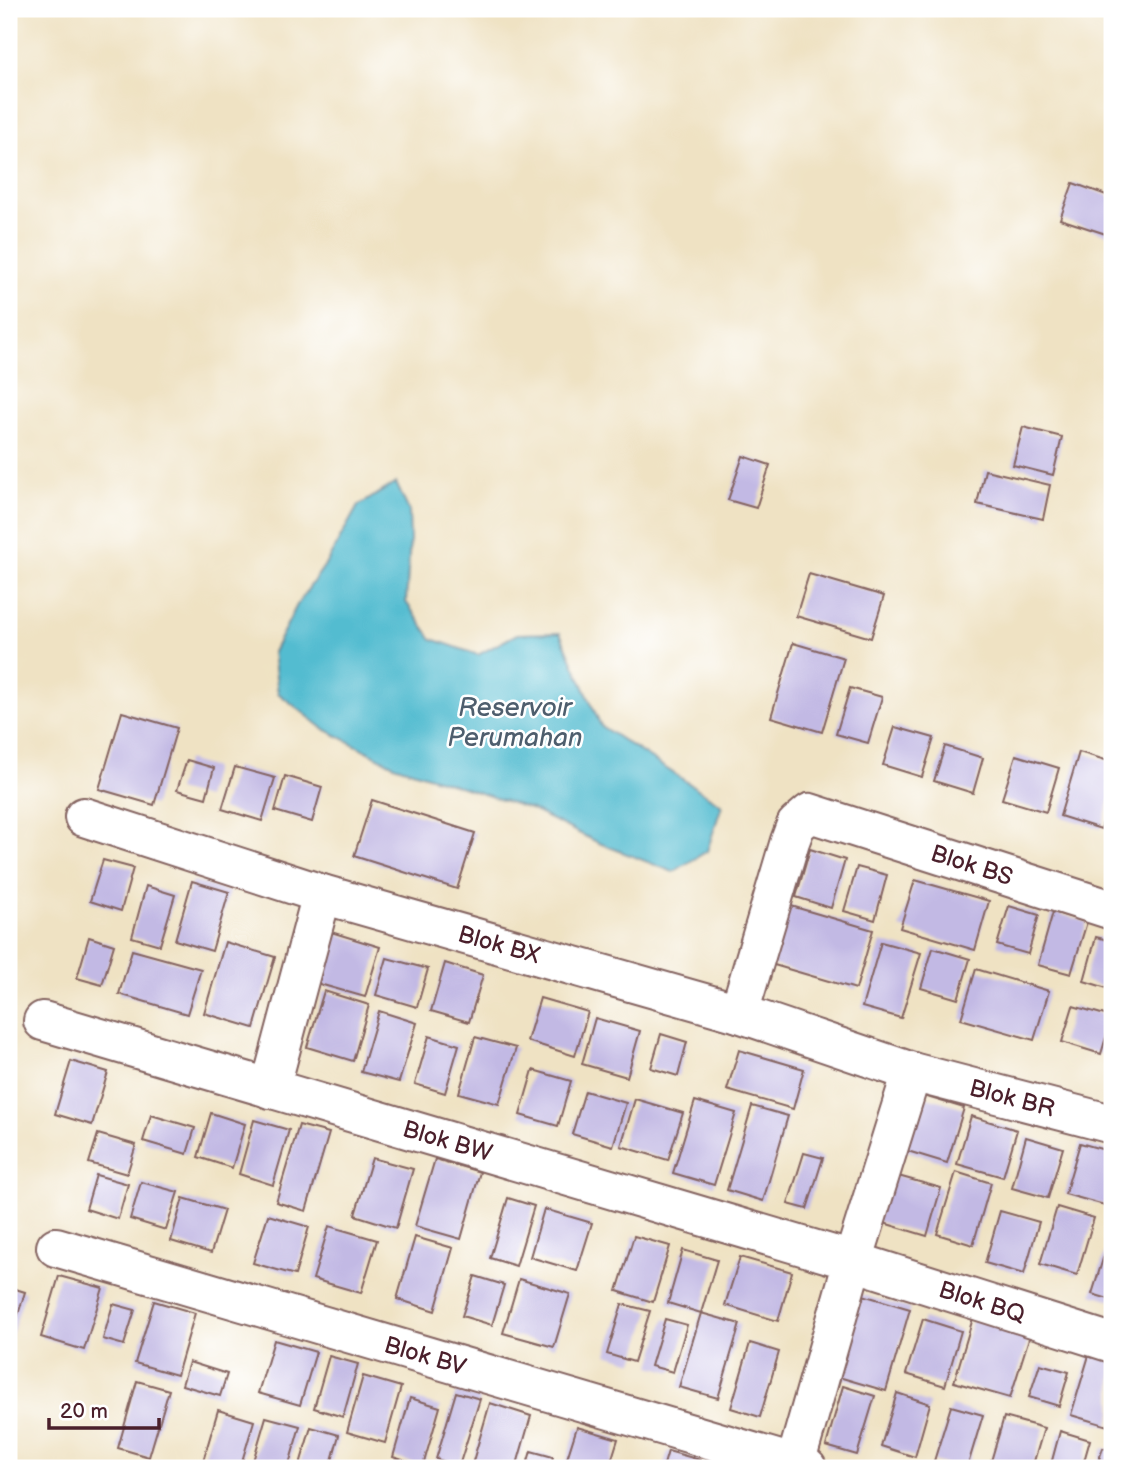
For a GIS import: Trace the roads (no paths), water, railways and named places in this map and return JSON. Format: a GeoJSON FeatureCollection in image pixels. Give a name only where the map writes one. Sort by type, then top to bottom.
{"type":"FeatureCollection","features":[{"type":"Feature","properties":{"kind":"street","name":"Blok BS"},"geometry":{"type":"LineString","coordinates":[[739,1013],[796,825],[810,813],[1112,910]]}},
{"type":"Feature","properties":{"kind":"street","name":"Blok BX"},"geometry":{"type":"LineString","coordinates":[[84,817],[322,894],[739,1013],[912,1072]]}},
{"type":"Feature","properties":{"kind":"street"},"geometry":{"type":"LineString","coordinates":[[270,1088],[322,894]]}},
{"type":"Feature","properties":{"kind":"street","name":"Blok BW"},"geometry":{"type":"LineString","coordinates":[[43,1020],[853,1261]]}},
{"type":"Feature","properties":{"kind":"street"},"geometry":{"type":"LineString","coordinates":[[799,1467],[853,1261],[912,1072]]}},
{"type":"Feature","properties":{"kind":"street","name":"Blok BR"},"geometry":{"type":"LineString","coordinates":[[912,1072],[1112,1124]]}},
{"type":"Feature","properties":{"kind":"street","name":"Blok BV"},"geometry":{"type":"LineString","coordinates":[[56,1247],[799,1467]]}},
{"type":"Feature","properties":{"kind":"street","name":"Blok BQ"},"geometry":{"type":"LineString","coordinates":[[853,1261],[1112,1343]]}},
{"type":"Feature","properties":{"kind":"water","name":"Reservoir Perumahan"},"geometry":{"type":"Polygon","coordinates":[[[396,483],[409,511],[406,602],[432,639],[478,655],[517,634],[560,633],[601,726],[722,805],[707,851],[673,872],[599,843],[530,809],[394,765],[324,729],[278,693],[273,652],[297,605],[327,562],[358,506],[396,483]]]}}]}
